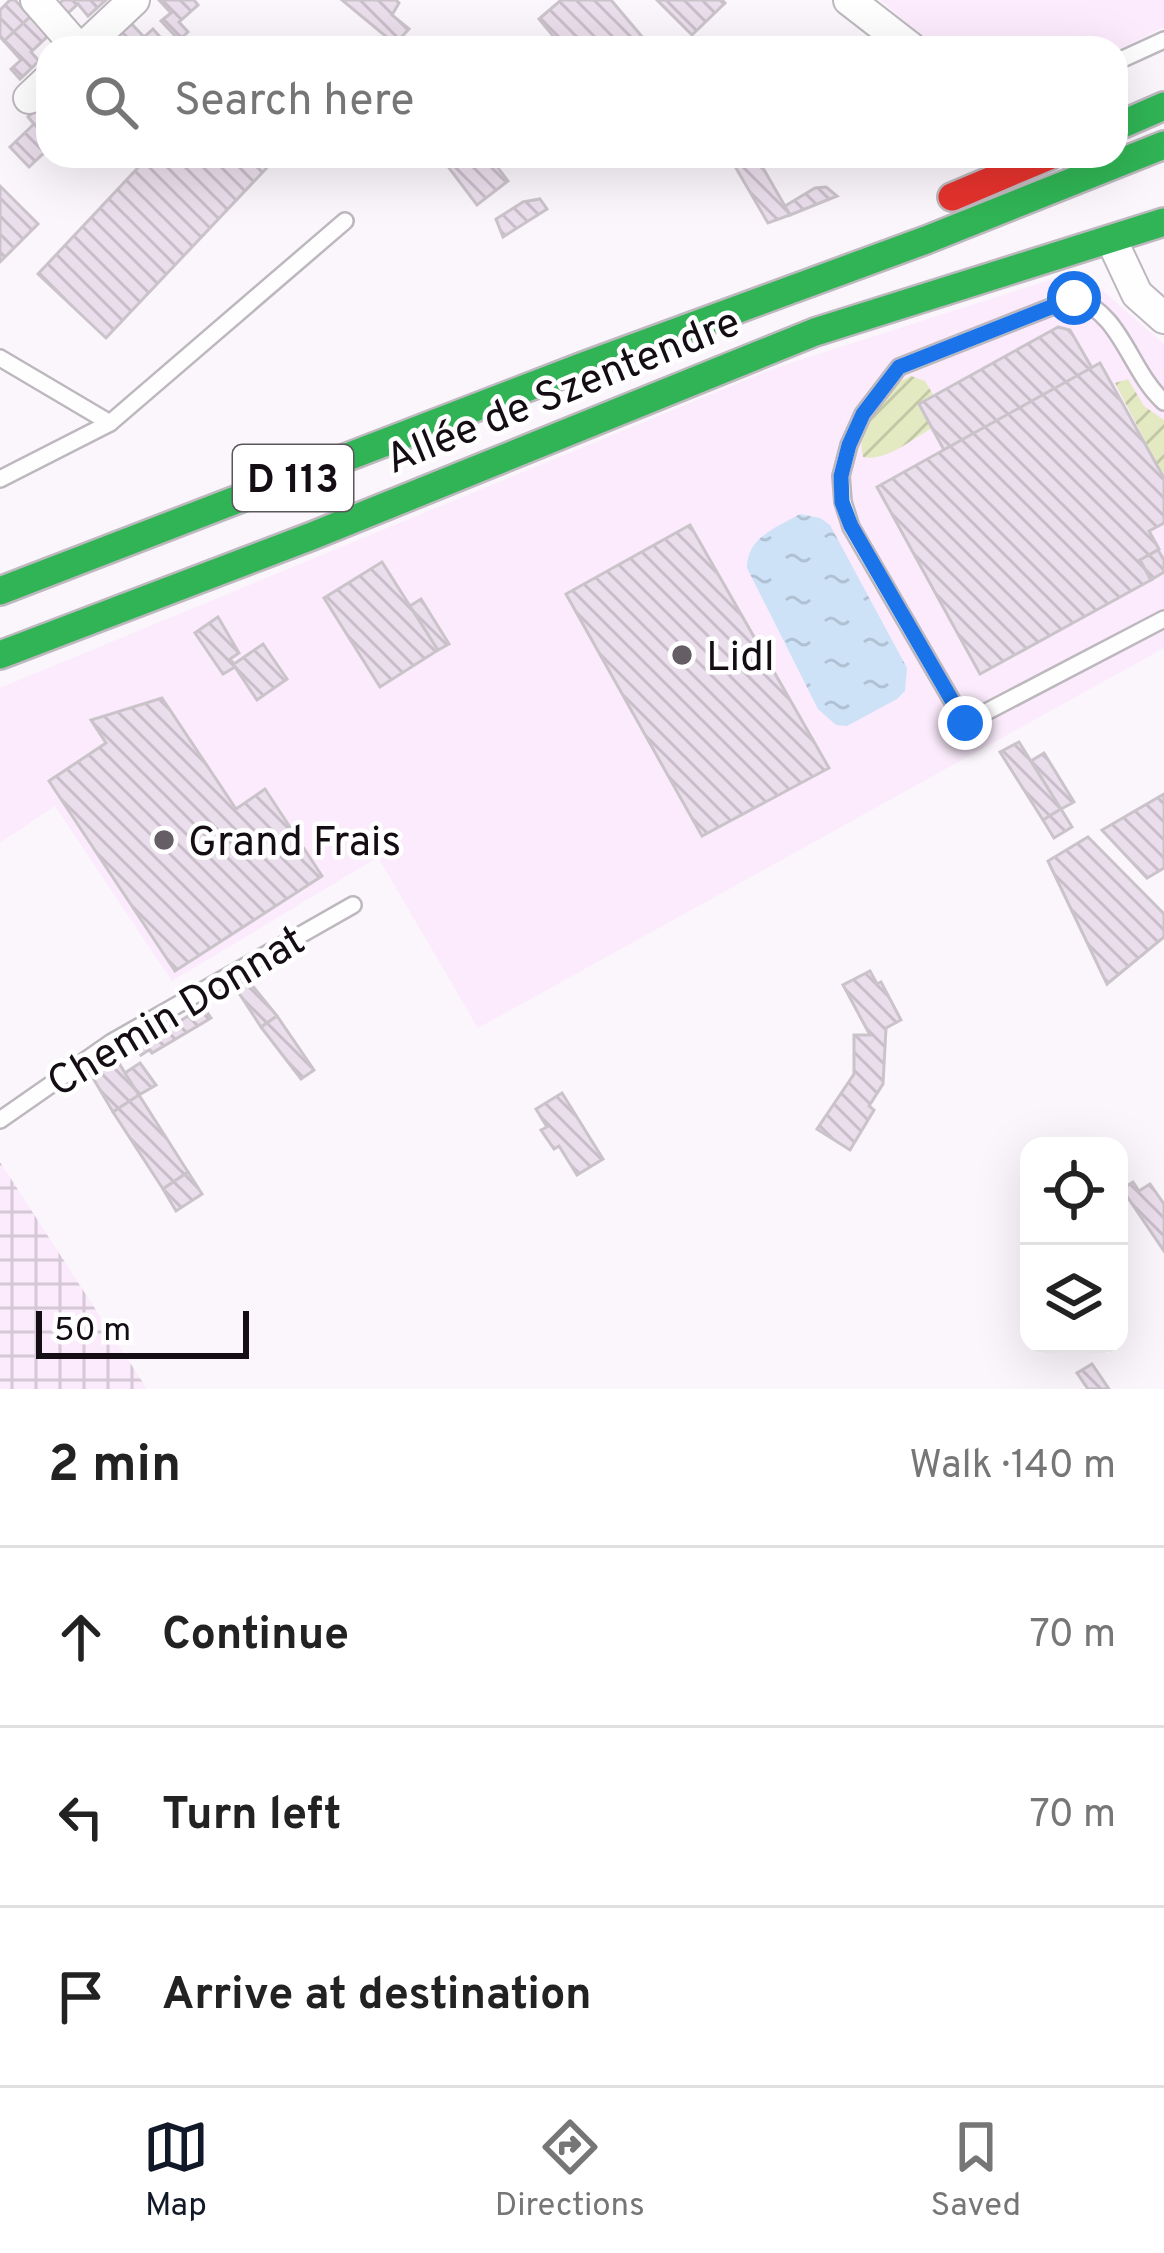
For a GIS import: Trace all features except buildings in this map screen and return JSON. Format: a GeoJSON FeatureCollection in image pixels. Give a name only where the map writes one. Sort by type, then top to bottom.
{"type":"FeatureCollection","features":[{"type":"Feature","properties":{"kind":"main road"},"geometry":{"type":"LineString","coordinates":[[1128,122],[1164,106]]}},
{"type":"Feature","properties":{"kind":"main road","name":"D 113"},"geometry":{"type":"LineString","coordinates":[[1128,159],[1164,145]]}},
{"type":"Feature","properties":{"kind":"main road"},"geometry":{"type":"LineString","coordinates":[[922,209],[1019,168]]}},
{"type":"Feature","properties":{"kind":"main road","name":"D 113"},"geometry":{"type":"LineString","coordinates":[[0,591],[1106,168]]}},
{"type":"Feature","properties":{"kind":"main road"},"geometry":{"type":"LineString","coordinates":[[926,240],[1164,168]]}},
{"type":"Feature","properties":{"kind":"main road","name":"Allée de Szentendre"},"geometry":{"type":"LineString","coordinates":[[0,655],[312,536],[815,332],[1164,222]]}},
{"type":"Feature","properties":{"kind":"main road","name":"D 113"},"geometry":{"type":"LineString","coordinates":[[586,365],[681,305],[812,253]]}},
{"type":"Feature","properties":{"kind":"street"},"geometry":{"type":"LineString","coordinates":[[36,0],[69,36]]}},
{"type":"Feature","properties":{"kind":"street"},"geometry":{"type":"LineString","coordinates":[[94,36],[134,0]]}},
{"type":"Feature","properties":{"kind":"street"},"geometry":{"type":"LineString","coordinates":[[849,0],[896,36]]}},
{"type":"Feature","properties":{"kind":"street"},"geometry":{"type":"LineString","coordinates":[[1112,241],[1137,294],[1164,318]]}},
{"type":"Feature","properties":{"kind":"lane"},"geometry":{"type":"LineString","coordinates":[[1128,56],[1164,40]]}},
{"type":"Feature","properties":{"kind":"lane"},"geometry":{"type":"LineString","coordinates":[[0,479],[110,423],[345,221]]}},
{"type":"Feature","properties":{"kind":"lane"},"geometry":{"type":"LineString","coordinates":[[1164,402],[1139,372],[1108,319],[1093,304],[1074,298],[899,367],[863,414],[841,476],[842,502],[851,526],[965,723],[1164,619]]}},
{"type":"Feature","properties":{"kind":"lane"},"geometry":{"type":"LineString","coordinates":[[0,358],[110,423]]}},
{"type":"Feature","properties":{"kind":"lane","name":"Chemin Donnat"},"geometry":{"type":"LineString","coordinates":[[0,1120],[112,1042],[353,905]]}},
{"type":"Feature","properties":{"kind":"shaded area"},"geometry":{"type":"Polygon","coordinates":[[[881,0],[1164,0],[1164,27],[1128,45],[1128,36],[922,36],[881,0]]]}},
{"type":"Feature","properties":{"kind":"shaded area"},"geometry":{"type":"Polygon","coordinates":[[[1056,278],[1095,284],[1164,344],[1164,648],[478,1028],[378,857],[172,981],[55,806],[0,843],[0,688],[775,368],[1056,278]]]}},
{"type":"Feature","properties":{"kind":"shaded area"},"geometry":{"type":"Polygon","coordinates":[[[0,1162],[147,1389],[0,1389],[0,1162]]]}},
{"type":"Feature","properties":{"kind":"green space"},"geometry":{"type":"Polygon","coordinates":[[[911,376],[925,381],[934,396],[919,405],[932,428],[890,453],[863,457],[863,433],[873,409],[890,389],[911,376]]]}},
{"type":"Feature","properties":{"kind":"green space"},"geometry":{"type":"Polygon","coordinates":[[[1128,379],[1144,406],[1164,420],[1164,477],[1115,383],[1128,379]]]}},
{"type":"Feature","properties":{"kind":"water"},"geometry":{"type":"Polygon","coordinates":[[[800,514],[830,525],[907,668],[905,691],[897,699],[847,726],[836,725],[818,709],[747,568],[757,541],[800,514]]]}},
{"type":"Feature","properties":{"kind":"traffic: fast"},"geometry":{"type":"LineString","coordinates":[[1128,122],[1164,106]]}},
{"type":"Feature","properties":{"kind":"traffic: fast"},"geometry":{"type":"LineString","coordinates":[[1128,159],[1164,145]]}},
{"type":"Feature","properties":{"kind":"traffic: fast"},"geometry":{"type":"LineString","coordinates":[[0,591],[1106,168]]}},
{"type":"Feature","properties":{"kind":"traffic: fast"},"geometry":{"type":"LineString","coordinates":[[0,655],[312,536],[815,332],[1164,222]]}},
{"type":"Feature","properties":{"kind":"traffic: jam"},"geometry":{"type":"LineString","coordinates":[[952,197],[1021,168]]}},
{"type":"Feature","properties":{"kind":"place","name":"Lidl"},"geometry":{"type":"Point","coordinates":[682,655]}},
{"type":"Feature","properties":{"kind":"place","name":"Grand Frais"},"geometry":{"type":"Point","coordinates":[164,840]}},
{"type":"Feature","properties":{"kind":"route"},"geometry":{"type":"LineString","coordinates":[[965,723],[851,526],[842,502],[841,476],[863,414],[899,367],[1074,298]]}}]}
